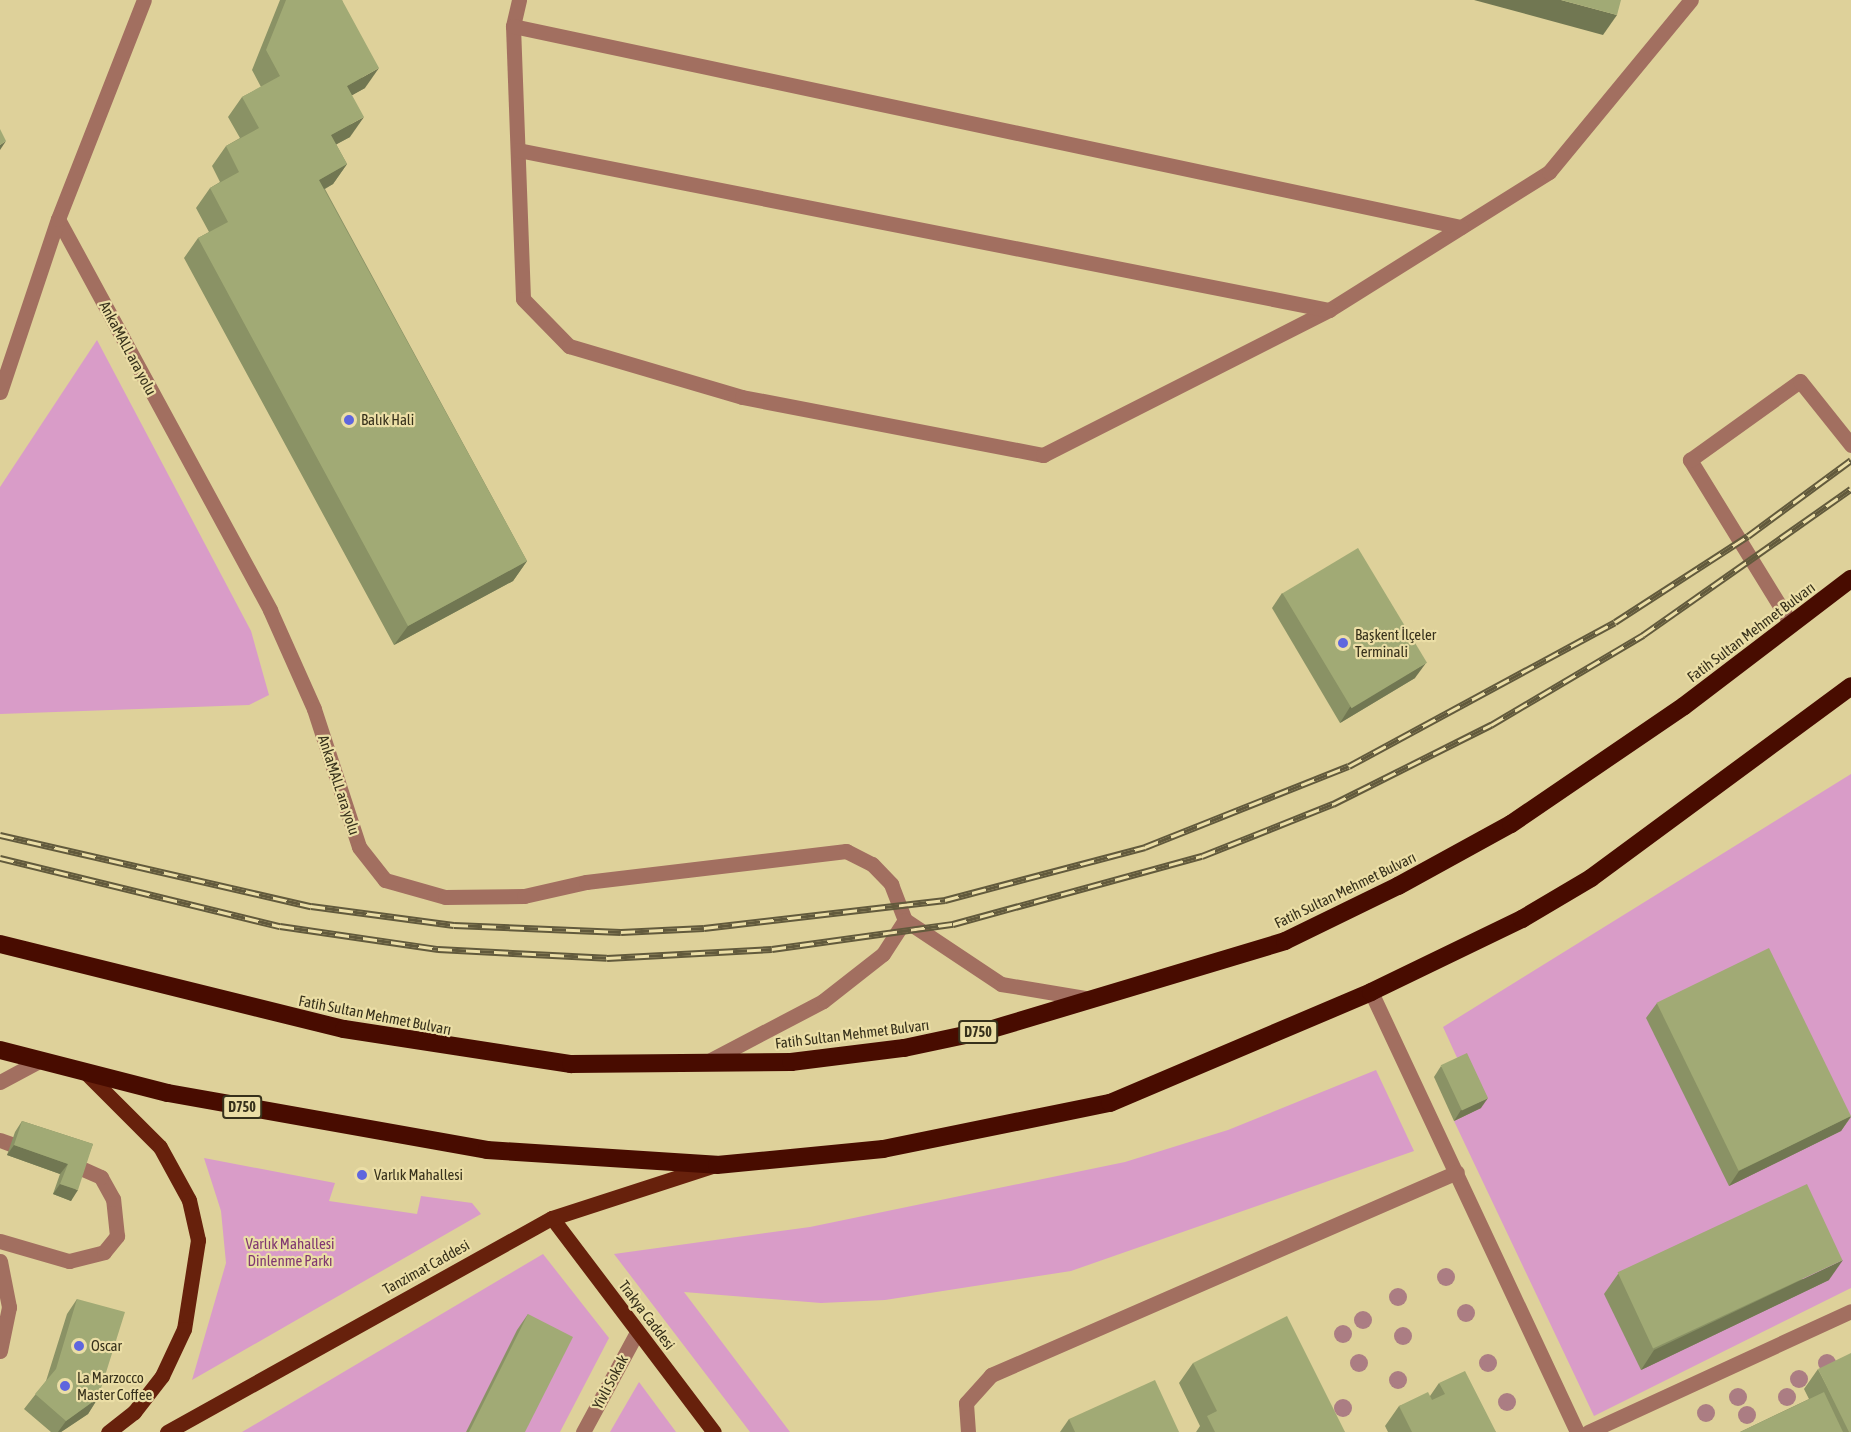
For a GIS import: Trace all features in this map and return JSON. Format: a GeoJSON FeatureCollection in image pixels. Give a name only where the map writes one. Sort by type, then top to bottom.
{"type":"FeatureCollection","features":[{"type":"Feature","properties":{"kind":"highway","name":"Fatih Sultan Mehmet Bulvarı"},"geometry":{"type":"LineString","coordinates":[[0,944],[344,1029],[455,1049],[571,1064],[791,1062],[904,1048],[1094,999],[1285,941],[1408,880],[1511,824],[1684,706],[1851,579]]}},
{"type":"Feature","properties":{"kind":"highway","name":"D750"},"geometry":{"type":"LineString","coordinates":[[0,1050],[168,1093],[487,1150],[717,1165],[883,1149],[1110,1103],[1371,992],[1522,919],[1591,878],[1851,686]]}},
{"type":"Feature","properties":{"kind":"main road"},"geometry":{"type":"LineString","coordinates":[[84,1071],[160,1147],[189,1200],[198,1240],[184,1329],[162,1376],[134,1412],[108,1432]]}},
{"type":"Feature","properties":{"kind":"main road","name":"Tanzimat Caddesi"},"geometry":{"type":"LineString","coordinates":[[167,1432],[552,1218],[717,1165]]}},
{"type":"Feature","properties":{"kind":"main road","name":"Trakya Caddesi"},"geometry":{"type":"LineString","coordinates":[[552,1218],[714,1432]]}},
{"type":"Feature","properties":{"kind":"street"},"geometry":{"type":"LineString","coordinates":[[0,392],[58,219],[144,0]]}},
{"type":"Feature","properties":{"kind":"street"},"geometry":{"type":"LineString","coordinates":[[519,0],[513,26],[523,299],[569,346],[742,397],[1043,455],[1329,310],[1549,172],[1691,0]]}},
{"type":"Feature","properties":{"kind":"street"},"geometry":{"type":"LineString","coordinates":[[513,26],[1461,227]]}},
{"type":"Feature","properties":{"kind":"street"},"geometry":{"type":"LineString","coordinates":[[518,150],[1329,310]]}},
{"type":"Feature","properties":{"kind":"street","name":"AnkaMALL ara yolu"},"geometry":{"type":"LineString","coordinates":[[58,219],[270,610],[314,709],[359,847],[385,880],[445,897],[524,896],[586,882],[846,851],[872,864],[891,884],[905,920]]}},
{"type":"Feature","properties":{"kind":"street"},"geometry":{"type":"LineString","coordinates":[[1791,624],[1690,460],[1800,381],[1851,445]]}},
{"type":"Feature","properties":{"kind":"street"},"geometry":{"type":"LineString","coordinates":[[707,1062],[823,1001],[884,954],[905,920],[1001,984],[1094,999]]}},
{"type":"Feature","properties":{"kind":"street"},"geometry":{"type":"LineString","coordinates":[[1371,992],[1577,1432]]}},
{"type":"Feature","properties":{"kind":"street"},"geometry":{"type":"LineString","coordinates":[[0,1082],[39,1061]]}},
{"type":"Feature","properties":{"kind":"street"},"geometry":{"type":"LineString","coordinates":[[0,1241],[69,1261],[104,1252],[117,1236],[117,1211],[101,1177],[81,1168]]}},
{"type":"Feature","properties":{"kind":"street"},"geometry":{"type":"LineString","coordinates":[[968,1432],[966,1403],[991,1375],[1457,1172]]}},
{"type":"Feature","properties":{"kind":"street"},"geometry":{"type":"LineString","coordinates":[[0,1261],[9,1307],[0,1351]]}},
{"type":"Feature","properties":{"kind":"street"},"geometry":{"type":"LineString","coordinates":[[1588,1432],[1851,1311]]}},
{"type":"Feature","properties":{"kind":"street","name":"Yivli Sokak"},"geometry":{"type":"LineString","coordinates":[[583,1432],[637,1332]]}},
{"type":"Feature","properties":{"kind":"green space"},"geometry":{"type":"Polygon","coordinates":[[[97,340],[251,631],[269,695],[249,705],[0,714],[0,487],[97,340]]]}},
{"type":"Feature","properties":{"kind":"green space"},"geometry":{"type":"Polygon","coordinates":[[[1851,774],[1851,1288],[1594,1416],[1454,1121],[1480,1108],[1443,1027],[1851,774]]]}},
{"type":"Feature","properties":{"kind":"green space"},"geometry":{"type":"Polygon","coordinates":[[[1376,1070],[1414,1151],[1071,1271],[885,1300],[821,1303],[684,1292],[790,1432],[750,1432],[614,1254],[810,1227],[1125,1162],[1228,1130],[1376,1070]]]}},
{"type":"Feature","properties":{"kind":"green space","name":"Varlık Mahallesi Dinlenme Parkı"},"geometry":{"type":"Polygon","coordinates":[[[204,1158],[335,1183],[329,1201],[417,1214],[421,1196],[472,1203],[481,1214],[192,1380],[226,1263],[221,1211],[204,1158]]]}},
{"type":"Feature","properties":{"kind":"green space"},"geometry":{"type":"Polygon","coordinates":[[[543,1254],[609,1338],[560,1432],[242,1432],[543,1254]]]}},
{"type":"Feature","properties":{"kind":"green space"},"geometry":{"type":"Polygon","coordinates":[[[639,1382],[676,1432],[610,1432],[639,1382]]]}},
{"type":"Feature","properties":{"kind":"building","name":"Balık Hali"},"geometry":{"type":"Polygon","coordinates":[[[286,0],[342,0],[379,68],[347,86],[364,117],[331,135],[347,164],[319,180],[527,561],[408,626],[198,238],[228,222],[210,188],[239,172],[226,146],[259,128],[242,97],[280,76],[266,50],[286,0]]]}},
{"type":"Feature","properties":{"kind":"building"},"geometry":{"type":"Polygon","coordinates":[[[1561,0],[1621,0],[1617,15],[1561,0]]]}},
{"type":"Feature","properties":{"kind":"building"},"geometry":{"type":"Polygon","coordinates":[[[0,129],[6,141],[0,145],[0,129]]]}},
{"type":"Feature","properties":{"kind":"building","name":"Başkent İlçeler Terminali"},"geometry":{"type":"Polygon","coordinates":[[[1358,548],[1427,663],[1352,708],[1283,593],[1358,548]]]}},
{"type":"Feature","properties":{"kind":"building"},"geometry":{"type":"Polygon","coordinates":[[[1769,948],[1851,1116],[1739,1171],[1657,1003],[1769,948]]]}},
{"type":"Feature","properties":{"kind":"building"},"geometry":{"type":"Polygon","coordinates":[[[1467,1053],[1488,1098],[1462,1111],[1441,1065],[1467,1053]]]}},
{"type":"Feature","properties":{"kind":"building"},"geometry":{"type":"Polygon","coordinates":[[[22,1121],[93,1144],[78,1190],[60,1184],[68,1164],[14,1145],[22,1121]]]}},
{"type":"Feature","properties":{"kind":"building"},"geometry":{"type":"Polygon","coordinates":[[[1807,1184],[1842,1260],[1653,1348],[1618,1272],[1807,1184]]]}},
{"type":"Feature","properties":{"kind":"building"},"geometry":{"type":"Polygon","coordinates":[[[77,1299],[125,1312],[98,1398],[66,1421],[35,1394],[56,1369],[77,1299]]]}},
{"type":"Feature","properties":{"kind":"building"},"geometry":{"type":"Polygon","coordinates":[[[528,1314],[573,1337],[525,1432],[469,1432],[528,1314]]]}},
{"type":"Feature","properties":{"kind":"building"},"geometry":{"type":"Polygon","coordinates":[[[1287,1316],[1345,1432],[1215,1432],[1207,1416],[1217,1411],[1193,1363],[1287,1316]]]}},
{"type":"Feature","properties":{"kind":"building"},"geometry":{"type":"Polygon","coordinates":[[[1851,1353],[1851,1432],[1849,1432],[1818,1369],[1851,1353]]]}},
{"type":"Feature","properties":{"kind":"building"},"geometry":{"type":"Polygon","coordinates":[[[1465,1371],[1496,1432],[1412,1432],[1399,1406],[1428,1392],[1432,1400],[1445,1394],[1439,1383],[1465,1371]]]}},
{"type":"Feature","properties":{"kind":"building"},"geometry":{"type":"Polygon","coordinates":[[[1155,1380],[1179,1432],[1075,1432],[1069,1419],[1155,1380]]]}},
{"type":"Feature","properties":{"kind":"building"},"geometry":{"type":"Polygon","coordinates":[[[1824,1392],[1843,1432],[1740,1432],[1824,1392]]]}},
{"type":"Feature","properties":{"kind":"railway"},"geometry":{"type":"LineString","coordinates":[[0,835],[311,906],[454,925],[621,932],[704,928],[945,900],[1145,847],[1349,766],[1615,622],[1748,536],[1851,460]]}},
{"type":"Feature","properties":{"kind":"railway"},"geometry":{"type":"LineString","coordinates":[[0,858],[280,926],[438,949],[607,958],[772,949],[953,924],[1202,856],[1333,804],[1491,725],[1643,635],[1851,489]]}},
{"type":"Feature","properties":{"kind":"place","name":"Balık Hali"},"geometry":{"type":"Point","coordinates":[349,420]}},
{"type":"Feature","properties":{"kind":"place","name":"Başkent İlçeler Terminali"},"geometry":{"type":"Point","coordinates":[1343,643]}},
{"type":"Feature","properties":{"kind":"place","name":"Varlık Mahallesi"},"geometry":{"type":"Point","coordinates":[362,1175]}},
{"type":"Feature","properties":{"kind":"place","name":"Oscar"},"geometry":{"type":"Point","coordinates":[79,1346]}},
{"type":"Feature","properties":{"kind":"place","name":"La Marzocco Master Coffee"},"geometry":{"type":"Point","coordinates":[65,1386]}}]}
